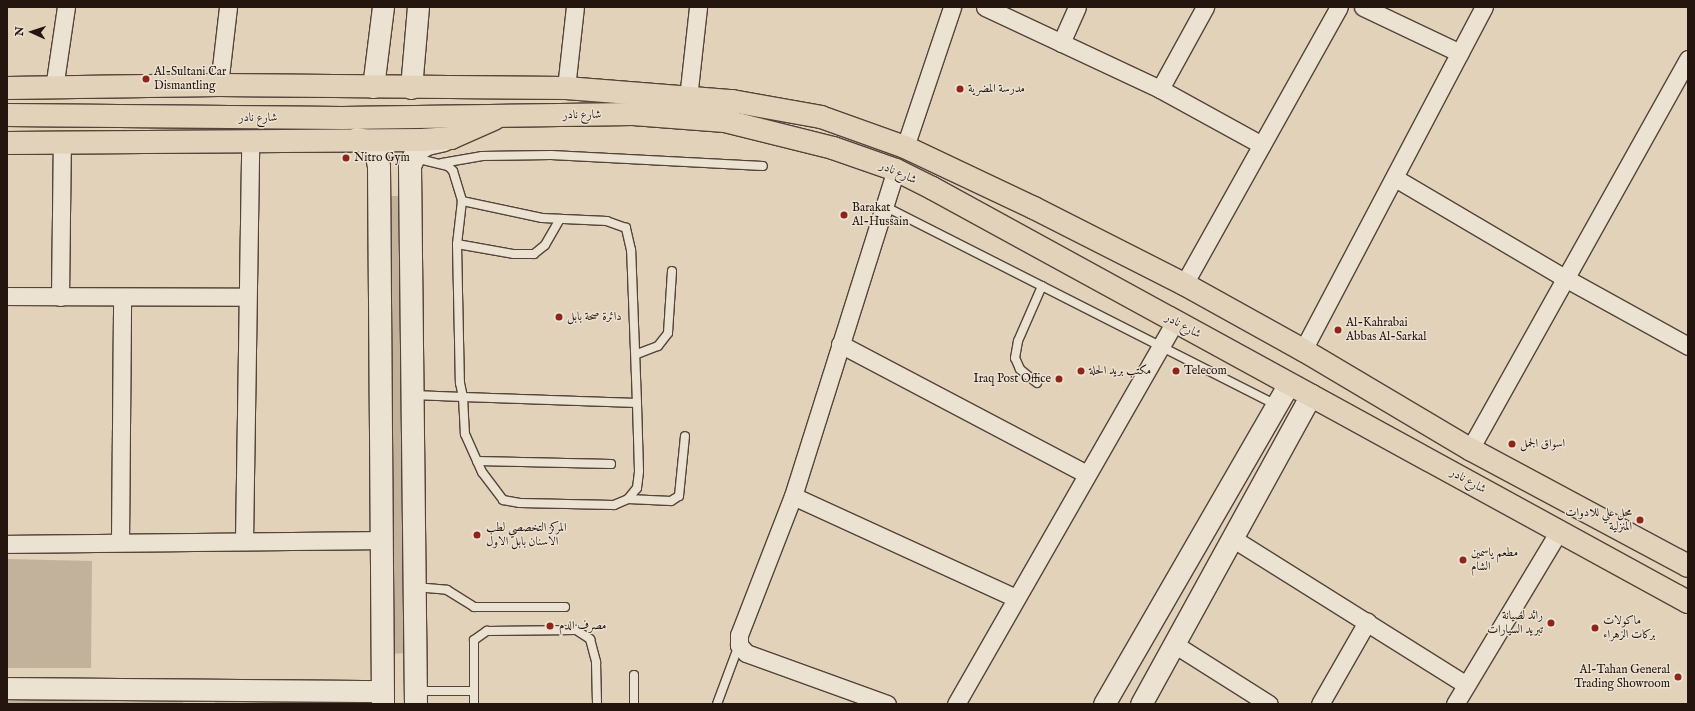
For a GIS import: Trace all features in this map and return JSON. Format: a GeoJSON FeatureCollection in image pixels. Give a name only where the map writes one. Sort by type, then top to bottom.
{"type":"FeatureCollection","features":[{"type":"Feature","properties":{"kind":"main road","name":"شارع نادر"},"geometry":{"type":"LineString","coordinates":[[7,88],[219,85],[410,88],[566,88],[777,107],[821,117],[905,147],[1034,208],[1081,234],[1184,284],[1303,350],[1470,449],[1688,566]]}},
{"type":"Feature","properties":{"kind":"main road","name":"شارع نادر"},"geometry":{"type":"LineString","coordinates":[[7,115],[342,118],[633,114],[725,121],[834,148],[896,170],[1018,234],[1688,602]]}},
{"type":"Feature","properties":{"kind":"main road"},"geometry":{"type":"LineString","coordinates":[[416,698],[410,192],[412,157],[427,144],[451,138],[494,119],[518,116]]}},
{"type":"Feature","properties":{"kind":"main road"},"geometry":{"type":"LineString","coordinates":[[7,144],[250,139],[451,138]]}},
{"type":"Feature","properties":{"kind":"main road"},"geometry":{"type":"LineString","coordinates":[[358,139],[372,142],[378,155],[383,698]]}},
{"type":"Feature","properties":{"kind":"main road"},"geometry":{"type":"LineString","coordinates":[[379,192],[382,182],[395,176],[404,179],[410,192]]}},
{"type":"Feature","properties":{"kind":"main road"},"geometry":{"type":"LineString","coordinates":[[1018,234],[1025,232],[1034,222],[1034,208]]}},
{"type":"Feature","properties":{"kind":"main road"},"geometry":{"type":"LineString","coordinates":[[1067,262],[1068,248],[1081,234]]}},
{"type":"Feature","properties":{"kind":"street"},"geometry":{"type":"LineString","coordinates":[[54,88],[66,7]]}},
{"type":"Feature","properties":{"kind":"street"},"geometry":{"type":"LineString","coordinates":[[219,85],[228,7]]}},
{"type":"Feature","properties":{"kind":"street"},"geometry":{"type":"LineString","coordinates":[[374,87],[383,7]]}},
{"type":"Feature","properties":{"kind":"street"},"geometry":{"type":"LineString","coordinates":[[410,88],[418,7]]}},
{"type":"Feature","properties":{"kind":"street"},"geometry":{"type":"LineString","coordinates":[[566,88],[575,7]]}},
{"type":"Feature","properties":{"kind":"street"},"geometry":{"type":"LineString","coordinates":[[688,98],[698,7]]}},
{"type":"Feature","properties":{"kind":"street"},"geometry":{"type":"LineString","coordinates":[[905,147],[952,7]]}},
{"type":"Feature","properties":{"kind":"street"},"geometry":{"type":"LineString","coordinates":[[985,7],[1160,89],[1262,145]]}},
{"type":"Feature","properties":{"kind":"street"},"geometry":{"type":"LineString","coordinates":[[1061,43],[1077,7]]}},
{"type":"Feature","properties":{"kind":"street"},"geometry":{"type":"LineString","coordinates":[[1160,89],[1205,7]]}},
{"type":"Feature","properties":{"kind":"street"},"geometry":{"type":"LineString","coordinates":[[1184,284],[1339,7]]}},
{"type":"Feature","properties":{"kind":"street"},"geometry":{"type":"LineString","coordinates":[[1363,7],[1460,53]]}},
{"type":"Feature","properties":{"kind":"street"},"geometry":{"type":"LineString","coordinates":[[1303,350],[1484,7]]}},
{"type":"Feature","properties":{"kind":"street"},"geometry":{"type":"LineString","coordinates":[[1470,449],[1688,59]]}},
{"type":"Feature","properties":{"kind":"street"},"geometry":{"type":"LineString","coordinates":[[244,541],[250,139]]}},
{"type":"Feature","properties":{"kind":"street"},"geometry":{"type":"LineString","coordinates":[[60,296],[62,142]]}},
{"type":"Feature","properties":{"kind":"street"},"geometry":{"type":"LineString","coordinates":[[887,704],[746,653],[739,645],[739,635],[793,496],[896,170]]}},
{"type":"Feature","properties":{"kind":"street"},"geometry":{"type":"LineString","coordinates":[[1395,178],[1565,278],[1688,346]]}},
{"type":"Feature","properties":{"kind":"street"},"geometry":{"type":"LineString","coordinates":[[7,296],[247,297]]}},
{"type":"Feature","properties":{"kind":"street"},"geometry":{"type":"LineString","coordinates":[[120,541],[122,296]]}},
{"type":"Feature","properties":{"kind":"street"},"geometry":{"type":"LineString","coordinates":[[956,704],[1175,321]]}},
{"type":"Feature","properties":{"kind":"street"},"geometry":{"type":"LineString","coordinates":[[840,344],[1087,474]]}},
{"type":"Feature","properties":{"kind":"street"},"geometry":{"type":"LineString","coordinates":[[1104,704],[1289,383]]}},
{"type":"Feature","properties":{"kind":"street"},"geometry":{"type":"LineString","coordinates":[[1141,704],[1311,395]]}},
{"type":"Feature","properties":{"kind":"street"},"geometry":{"type":"LineString","coordinates":[[1275,407],[1286,414],[1294,426]]}},
{"type":"Feature","properties":{"kind":"street"},"geometry":{"type":"LineString","coordinates":[[793,496],[1016,598]]}},
{"type":"Feature","properties":{"kind":"street"},"geometry":{"type":"LineString","coordinates":[[1455,704],[1559,531]]}},
{"type":"Feature","properties":{"kind":"street"},"geometry":{"type":"LineString","coordinates":[[1232,538],[1466,684]]}},
{"type":"Feature","properties":{"kind":"street"},"geometry":{"type":"LineString","coordinates":[[7,544],[120,541],[381,540]]}},
{"type":"Feature","properties":{"kind":"street"},"geometry":{"type":"LineString","coordinates":[[1320,704],[1367,622]]}},
{"type":"Feature","properties":{"kind":"street"},"geometry":{"type":"LineString","coordinates":[[1174,644],[1269,704]]}},
{"type":"Feature","properties":{"kind":"street"},"geometry":{"type":"LineString","coordinates":[[7,688],[197,696],[383,698]]}},
{"type":"Feature","properties":{"kind":"lane"},"geometry":{"type":"LineString","coordinates":[[412,157],[442,163],[482,156],[551,155],[763,166]]}},
{"type":"Feature","properties":{"kind":"lane"},"geometry":{"type":"LineString","coordinates":[[442,163],[453,171],[462,201],[458,244],[460,383],[464,397],[465,434],[477,461],[494,490],[503,500],[614,505],[628,499],[671,501],[679,496],[685,436]]}},
{"type":"Feature","properties":{"kind":"lane"},"geometry":{"type":"LineString","coordinates":[[462,201],[485,208],[560,219],[608,221],[626,228],[631,250],[637,354],[639,470],[636,488],[628,499]]}},
{"type":"Feature","properties":{"kind":"lane"},"geometry":{"type":"LineString","coordinates":[[884,206],[1160,346],[1275,407]]}},
{"type":"Feature","properties":{"kind":"lane"},"geometry":{"type":"LineString","coordinates":[[458,244],[514,254],[534,254],[545,245],[560,219]]}},
{"type":"Feature","properties":{"kind":"lane"},"geometry":{"type":"LineString","coordinates":[[637,354],[658,346],[668,333],[672,271]]}},
{"type":"Feature","properties":{"kind":"lane"},"geometry":{"type":"LineString","coordinates":[[1037,383],[1020,369],[1016,358],[1018,341],[1042,286]]}},
{"type":"Feature","properties":{"kind":"lane"},"geometry":{"type":"LineString","coordinates":[[412,395],[637,403]]}},
{"type":"Feature","properties":{"kind":"lane"},"geometry":{"type":"LineString","coordinates":[[477,461],[611,464]]}},
{"type":"Feature","properties":{"kind":"lane"},"geometry":{"type":"LineString","coordinates":[[414,587],[447,590],[474,607],[565,607]]}},
{"type":"Feature","properties":{"kind":"lane"},"geometry":{"type":"LineString","coordinates":[[474,704],[474,640],[487,631],[576,630],[590,639],[596,662],[597,704]]}},
{"type":"Feature","properties":{"kind":"lane"},"geometry":{"type":"LineString","coordinates":[[717,704],[739,645]]}},
{"type":"Feature","properties":{"kind":"lane"},"geometry":{"type":"LineString","coordinates":[[634,675],[634,704]]}},
{"type":"Feature","properties":{"kind":"lane"},"geometry":{"type":"LineString","coordinates":[[416,698],[474,691]]}},
{"type":"Feature","properties":{"kind":"shaded area"},"geometry":{"type":"Polygon","coordinates":[[[390,196],[406,196],[407,653],[391,654],[390,196]]]}},
{"type":"Feature","properties":{"kind":"shaded area"},"geometry":{"type":"Polygon","coordinates":[[[7,559],[92,561],[91,668],[7,668],[7,559]]]}},
{"type":"Feature","properties":{"kind":"shaded area"},"geometry":{"type":"Polygon","coordinates":[[[7,695],[183,695],[183,704],[7,704],[7,695]]]}},
{"type":"Feature","properties":{"kind":"shaded area"},"geometry":{"type":"Polygon","coordinates":[[[215,696],[371,697],[371,704],[215,704],[215,696]]]}},
{"type":"Feature","properties":{"kind":"place","name":"Al-Sultani Car Dismantling"},"geometry":{"type":"Point","coordinates":[146,79]}},
{"type":"Feature","properties":{"kind":"place","name":"مدرسة المضرية"},"geometry":{"type":"Point","coordinates":[960,89]}},
{"type":"Feature","properties":{"kind":"place","name":"Nitro Gym"},"geometry":{"type":"Point","coordinates":[346,158]}},
{"type":"Feature","properties":{"kind":"place","name":"Barakat Al-Hussain"},"geometry":{"type":"Point","coordinates":[844,215]}},
{"type":"Feature","properties":{"kind":"place","name":"دائرة صحة بابل"},"geometry":{"type":"Point","coordinates":[559,317]}},
{"type":"Feature","properties":{"kind":"place","name":"Al-Kahrabai Abbas Al-Sarkal"},"geometry":{"type":"Point","coordinates":[1338,330]}},
{"type":"Feature","properties":{"kind":"place","name":"مكتب بريد الحلة"},"geometry":{"type":"Point","coordinates":[1081,371]}},
{"type":"Feature","properties":{"kind":"place","name":"Telecom"},"geometry":{"type":"Point","coordinates":[1176,371]}},
{"type":"Feature","properties":{"kind":"place","name":"Iraq Post Office"},"geometry":{"type":"Point","coordinates":[1059,379]}},
{"type":"Feature","properties":{"kind":"place","name":"اسواق الجمل"},"geometry":{"type":"Point","coordinates":[1512,444]}},
{"type":"Feature","properties":{"kind":"place","name":"محل علي للادوات المنزلية"},"geometry":{"type":"Point","coordinates":[1640,520]}},
{"type":"Feature","properties":{"kind":"place","name":"المركز التخصصي لطب الاسنان بابل الاول"},"geometry":{"type":"Point","coordinates":[477,535]}},
{"type":"Feature","properties":{"kind":"place","name":"مطعم ياسمين الشام"},"geometry":{"type":"Point","coordinates":[1463,560]}},
{"type":"Feature","properties":{"kind":"place","name":"رائد لصيانة تبريد السيارات"},"geometry":{"type":"Point","coordinates":[1551,623]}},
{"type":"Feature","properties":{"kind":"place","name":"مصرف الدم"},"geometry":{"type":"Point","coordinates":[550,626]}},
{"type":"Feature","properties":{"kind":"place","name":"ماكولات بركات الزهراء"},"geometry":{"type":"Point","coordinates":[1595,628]}},
{"type":"Feature","properties":{"kind":"place","name":"Al-Tahan General Trading Showroom"},"geometry":{"type":"Point","coordinates":[1678,677]}}]}
